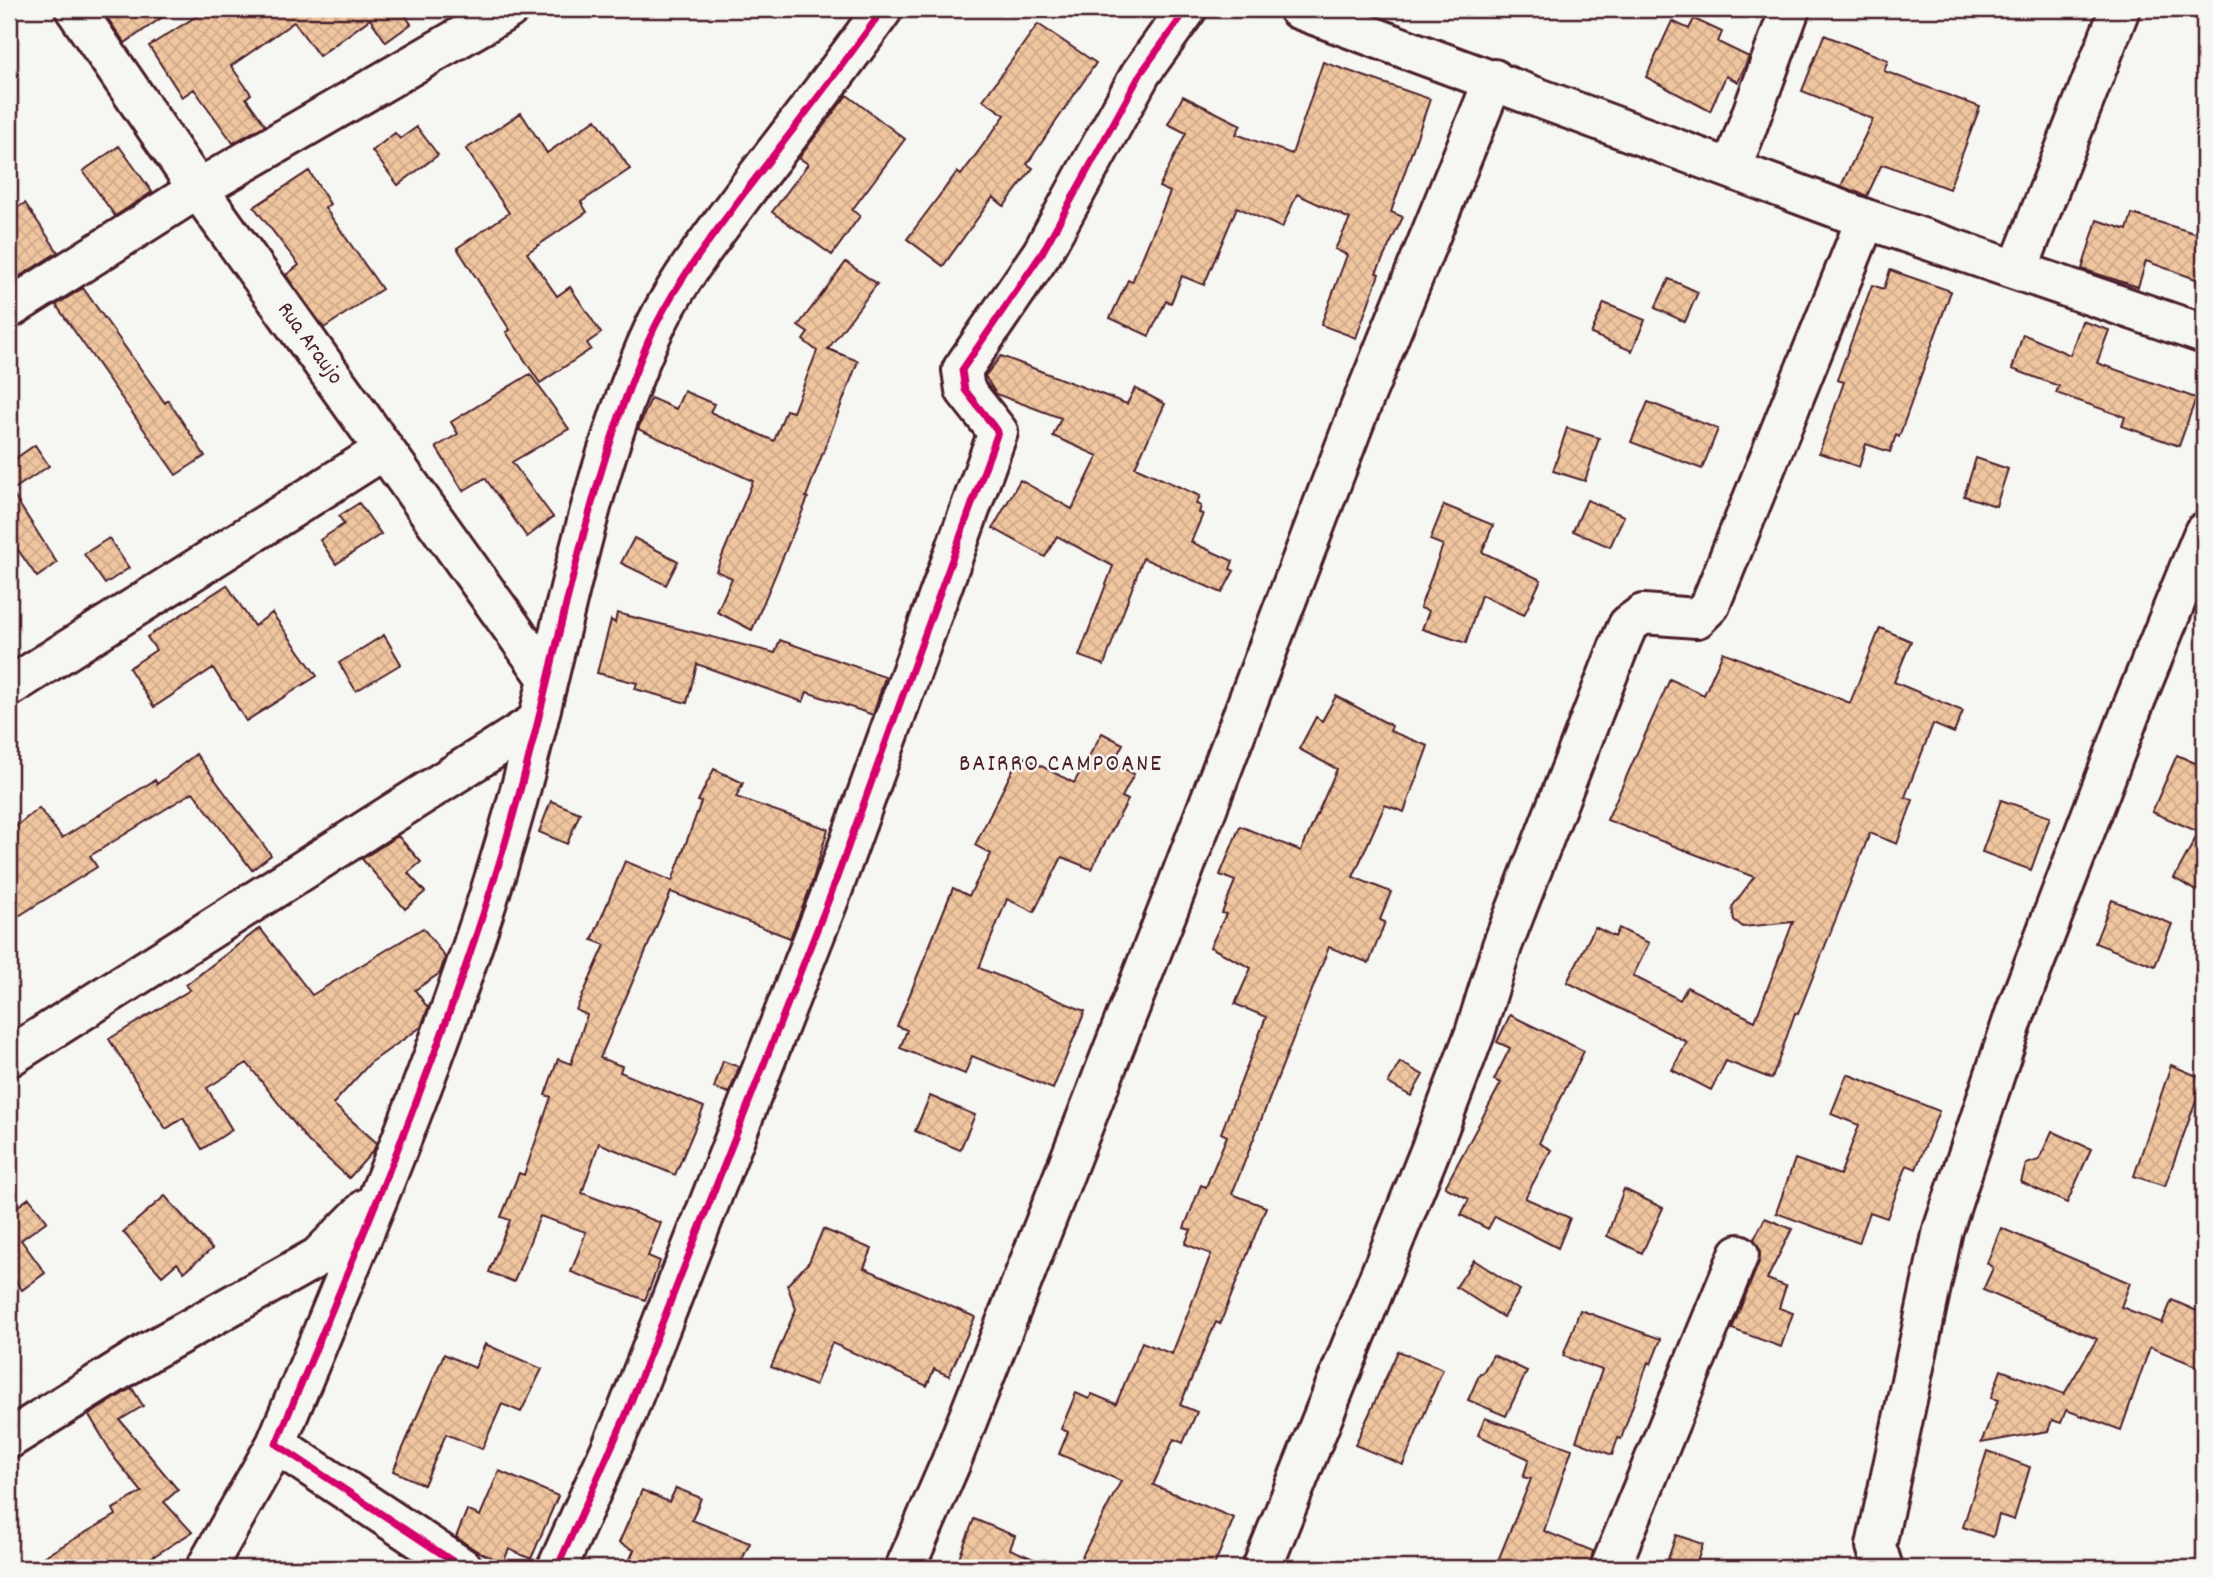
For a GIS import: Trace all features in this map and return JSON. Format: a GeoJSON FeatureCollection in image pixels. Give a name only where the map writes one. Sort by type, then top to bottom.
{"type":"FeatureCollection","features":[{"type":"Feature","properties":{"kind":"street","name":"Rua Araujo"},"geometry":{"type":"LineString","coordinates":[[75,9],[198,189],[547,677]]}},
{"type":"Feature","properties":{"kind":"street"},"geometry":{"type":"LineString","coordinates":[[9,309],[198,189],[509,9]]}},
{"type":"Feature","properties":{"kind":"street"},"geometry":{"type":"LineString","coordinates":[[206,1568],[276,1444],[379,1197],[470,954],[513,816],[611,439],[648,342],[683,276],[883,9]]}},
{"type":"Feature","properties":{"kind":"street"},"geometry":{"type":"LineString","coordinates":[[557,1568],[625,1417],[831,894],[998,432],[965,390],[962,370],[1042,253],[1141,73],[1186,9]]}},
{"type":"Feature","properties":{"kind":"street"},"geometry":{"type":"LineString","coordinates":[[1298,9],[1494,79],[1866,219],[2204,334]]}},
{"type":"Feature","properties":{"kind":"street"},"geometry":{"type":"LineString","coordinates":[[1732,168],[1790,9]]}},
{"type":"Feature","properties":{"kind":"street"},"geometry":{"type":"LineString","coordinates":[[2018,269],[2120,9]]}},
{"type":"Feature","properties":{"kind":"street"},"geometry":{"type":"LineString","coordinates":[[905,1568],[951,1462],[1172,900],[1356,418],[1494,79]]}},
{"type":"Feature","properties":{"kind":"street"},"geometry":{"type":"LineString","coordinates":[[1262,1568],[1432,1146],[1475,1033],[1502,946],[1621,640],[1628,625],[1643,614],[1697,618],[1710,605],[1866,219]]}},
{"type":"Feature","properties":{"kind":"street"},"geometry":{"type":"LineString","coordinates":[[9,687],[384,450]]}},
{"type":"Feature","properties":{"kind":"street"},"geometry":{"type":"LineString","coordinates":[[1883,1568],[1876,1546],[1943,1230],[2016,1011],[2133,706],[2204,532]]}},
{"type":"Feature","properties":{"kind":"street"},"geometry":{"type":"LineString","coordinates":[[9,1057],[538,721]]}},
{"type":"Feature","properties":{"kind":"street"},"geometry":{"type":"LineString","coordinates":[[9,1439],[150,1351],[318,1257],[379,1197]]}},
{"type":"Feature","properties":{"kind":"street"},"geometry":{"type":"LineString","coordinates":[[1610,1568],[1739,1254]]}},
{"type":"Feature","properties":{"kind":"street"},"geometry":{"type":"LineString","coordinates":[[276,1444],[463,1568]]}},
{"type":"Feature","properties":{"kind":"building"},"geometry":{"type":"Polygon","coordinates":[[[101,9],[174,9],[125,43],[101,9]]]}},
{"type":"Feature","properties":{"kind":"building"},"geometry":{"type":"Polygon","coordinates":[[[208,9],[401,9],[411,24],[386,42],[370,19],[319,56],[294,22],[231,66],[251,94],[246,98],[265,125],[233,143],[194,89],[182,97],[149,46],[208,9]]]}},
{"type":"Feature","properties":{"kind":"building"},"geometry":{"type":"Polygon","coordinates":[[[1694,19],[1722,32],[1718,42],[1749,57],[1738,82],[1726,76],[1710,111],[1646,77],[1672,21],[1689,29],[1694,19]]]}},
{"type":"Feature","properties":{"kind":"building"},"geometry":{"type":"Polygon","coordinates":[[[1038,24],[1096,63],[1027,164],[1033,168],[1004,206],[993,197],[943,266],[907,239],[957,172],[961,175],[1005,115],[983,100],[1038,24]]]}},
{"type":"Feature","properties":{"kind":"building"},"geometry":{"type":"Polygon","coordinates":[[[1824,35],[1888,60],[1884,71],[1980,107],[1949,189],[1886,165],[1881,166],[1867,196],[1841,186],[1873,119],[1802,91],[1824,35]]]}},
{"type":"Feature","properties":{"kind":"building"},"geometry":{"type":"Polygon","coordinates":[[[1323,62],[1430,99],[1391,212],[1403,217],[1376,273],[1379,274],[1356,338],[1321,325],[1347,255],[1335,249],[1350,219],[1297,194],[1282,228],[1237,207],[1204,285],[1182,276],[1171,303],[1166,301],[1149,336],[1110,318],[1128,280],[1132,282],[1170,192],[1159,187],[1186,133],[1168,124],[1183,96],[1241,125],[1236,134],[1292,154],[1323,62]]]}},
{"type":"Feature","properties":{"kind":"building"},"geometry":{"type":"Polygon","coordinates":[[[847,95],[905,139],[852,210],[860,216],[832,255],[772,212],[808,164],[799,158],[847,95]]]}},
{"type":"Feature","properties":{"kind":"building"},"geometry":{"type":"Polygon","coordinates":[[[521,113],[547,153],[596,119],[630,169],[581,202],[587,212],[527,253],[557,296],[570,287],[601,333],[587,343],[591,349],[540,383],[506,332],[510,330],[457,248],[509,213],[466,149],[521,113]]]}},
{"type":"Feature","properties":{"kind":"building"},"geometry":{"type":"Polygon","coordinates":[[[417,127],[438,155],[398,185],[372,151],[395,133],[400,139],[417,127]]]}},
{"type":"Feature","properties":{"kind":"building"},"geometry":{"type":"Polygon","coordinates":[[[119,146],[152,192],[115,216],[83,171],[119,146]]]}},
{"type":"Feature","properties":{"kind":"building"},"geometry":{"type":"Polygon","coordinates":[[[309,171],[330,204],[325,208],[382,289],[324,328],[286,275],[299,265],[254,207],[309,171]]]}},
{"type":"Feature","properties":{"kind":"building"},"geometry":{"type":"Polygon","coordinates":[[[25,203],[58,252],[9,283],[9,213],[25,203]]]}},
{"type":"Feature","properties":{"kind":"building"},"geometry":{"type":"Polygon","coordinates":[[[2132,214],[2204,236],[2204,282],[2146,261],[2138,287],[2082,269],[2097,220],[2127,230],[2132,214]]]}},
{"type":"Feature","properties":{"kind":"building"},"geometry":{"type":"Polygon","coordinates":[[[846,262],[877,284],[828,349],[858,361],[806,497],[808,498],[752,630],[717,612],[732,578],[716,571],[753,481],[638,429],[651,398],[676,409],[684,391],[714,404],[710,412],[774,441],[786,410],[793,412],[817,351],[803,340],[808,333],[798,326],[846,262]]]}},
{"type":"Feature","properties":{"kind":"building"},"geometry":{"type":"Polygon","coordinates":[[[1890,270],[1951,291],[1899,437],[1896,435],[1890,452],[1866,444],[1859,467],[1819,453],[1844,382],[1837,380],[1872,285],[1884,289],[1890,270]]]}},
{"type":"Feature","properties":{"kind":"building"},"geometry":{"type":"Polygon","coordinates":[[[1669,279],[1698,292],[1685,322],[1655,308],[1669,279]]]}},
{"type":"Feature","properties":{"kind":"building"},"geometry":{"type":"Polygon","coordinates":[[[83,288],[165,403],[168,400],[205,456],[176,475],[56,305],[83,288]]]}},
{"type":"Feature","properties":{"kind":"building"},"geometry":{"type":"Polygon","coordinates":[[[1604,303],[1645,320],[1632,351],[1591,334],[1604,303]]]}},
{"type":"Feature","properties":{"kind":"building"},"geometry":{"type":"Polygon","coordinates":[[[2082,321],[2109,330],[2097,363],[2196,398],[2179,446],[2122,426],[2125,417],[2056,393],[2059,386],[2012,369],[2023,334],[2070,355],[2082,321]]]}},
{"type":"Feature","properties":{"kind":"building"},"geometry":{"type":"Polygon","coordinates":[[[1001,356],[1127,404],[1135,388],[1165,404],[1135,467],[1200,496],[1196,504],[1201,506],[1199,513],[1203,514],[1191,542],[1233,561],[1230,569],[1234,571],[1222,593],[1143,558],[1104,665],[1079,656],[1113,566],[1057,536],[1045,557],[993,528],[1020,480],[1072,509],[1098,456],[1053,436],[1061,418],[996,394],[985,376],[1001,356]]]}},
{"type":"Feature","properties":{"kind":"building"},"geometry":{"type":"Polygon","coordinates":[[[530,374],[569,429],[512,462],[553,517],[527,537],[485,478],[463,491],[436,447],[458,434],[451,422],[530,374]]]}},
{"type":"Feature","properties":{"kind":"building"},"geometry":{"type":"Polygon","coordinates":[[[1648,402],[1718,429],[1702,469],[1631,442],[1648,402]]]}},
{"type":"Feature","properties":{"kind":"building"},"geometry":{"type":"Polygon","coordinates":[[[1567,428],[1599,438],[1585,481],[1553,471],[1567,428]]]}},
{"type":"Feature","properties":{"kind":"building"},"geometry":{"type":"Polygon","coordinates":[[[35,445],[49,466],[11,491],[57,563],[37,577],[9,537],[9,463],[35,445]]]}},
{"type":"Feature","properties":{"kind":"building"},"geometry":{"type":"Polygon","coordinates":[[[1976,458],[2008,469],[1996,506],[1964,496],[1976,458]]]}},
{"type":"Feature","properties":{"kind":"building"},"geometry":{"type":"Polygon","coordinates":[[[1587,500],[1624,516],[1610,547],[1573,531],[1587,500]]]}},
{"type":"Feature","properties":{"kind":"building"},"geometry":{"type":"Polygon","coordinates":[[[359,503],[381,534],[336,564],[320,540],[344,524],[339,516],[359,503]]]}},
{"type":"Feature","properties":{"kind":"building"},"geometry":{"type":"Polygon","coordinates":[[[1444,505],[1493,525],[1482,552],[1541,580],[1524,615],[1481,595],[1466,643],[1422,629],[1429,611],[1420,608],[1443,545],[1430,540],[1444,505]]]}},
{"type":"Feature","properties":{"kind":"building"},"geometry":{"type":"Polygon","coordinates":[[[109,538],[129,568],[105,584],[84,554],[109,538]]]}},
{"type":"Feature","properties":{"kind":"building"},"geometry":{"type":"Polygon","coordinates":[[[634,538],[678,561],[666,585],[621,563],[634,538]]]}},
{"type":"Feature","properties":{"kind":"building"},"geometry":{"type":"Polygon","coordinates":[[[227,585],[254,626],[272,613],[317,676],[246,721],[213,668],[154,707],[129,668],[156,650],[147,637],[227,585]]]}},
{"type":"Feature","properties":{"kind":"building"},"geometry":{"type":"Polygon","coordinates":[[[617,613],[775,653],[780,640],[885,677],[873,715],[807,692],[803,702],[697,664],[687,703],[635,689],[637,683],[597,673],[611,620],[615,623],[617,613]]]}},
{"type":"Feature","properties":{"kind":"building"},"geometry":{"type":"Polygon","coordinates":[[[1880,628],[1911,641],[1894,682],[1963,711],[1954,733],[1933,724],[1905,797],[1913,800],[1897,844],[1870,833],[1798,1014],[1795,1013],[1772,1079],[1726,1061],[1711,1090],[1672,1070],[1687,1042],[1567,982],[1595,927],[1615,937],[1619,928],[1649,943],[1633,976],[1680,1000],[1687,987],[1755,1021],[1793,922],[1743,927],[1734,920],[1732,907],[1754,877],[1607,820],[1670,679],[1704,695],[1723,652],[1850,703],[1880,628]]]}},
{"type":"Feature","properties":{"kind":"building"},"geometry":{"type":"Polygon","coordinates":[[[384,635],[401,664],[356,691],[339,663],[384,635]]]}},
{"type":"Feature","properties":{"kind":"building"},"geometry":{"type":"Polygon","coordinates":[[[1336,696],[1392,726],[1390,731],[1428,746],[1404,812],[1385,805],[1353,877],[1391,892],[1380,920],[1385,922],[1369,963],[1329,947],[1232,1194],[1266,1207],[1220,1324],[1216,1322],[1180,1405],[1197,1412],[1183,1443],[1174,1439],[1153,1485],[1234,1518],[1213,1568],[1076,1568],[1121,1481],[1059,1454],[1068,1432],[1061,1429],[1076,1393],[1089,1399],[1092,1394],[1116,1404],[1142,1342],[1172,1354],[1211,1254],[1185,1244],[1191,1230],[1184,1228],[1201,1185],[1206,1187],[1227,1136],[1221,1133],[1266,1017],[1235,1004],[1251,968],[1210,947],[1226,914],[1222,913],[1235,881],[1220,875],[1240,826],[1301,851],[1337,769],[1299,749],[1316,717],[1322,721],[1336,696]]]}},
{"type":"Feature","properties":{"kind":"building"},"geometry":{"type":"Polygon","coordinates":[[[1102,733],[1123,744],[1113,763],[1134,774],[1122,797],[1128,800],[1091,869],[1062,857],[1034,912],[1007,899],[979,968],[1085,1011],[1053,1089],[972,1056],[965,1074],[900,1048],[907,1030],[897,1026],[953,888],[969,896],[991,854],[975,845],[1020,755],[1074,783],[1102,733]]]}},
{"type":"Feature","properties":{"kind":"building"},"geometry":{"type":"Polygon","coordinates":[[[196,754],[271,855],[252,870],[193,792],[90,856],[97,867],[9,922],[9,832],[39,808],[62,838],[155,780],[157,784],[196,754]]]}},
{"type":"Feature","properties":{"kind":"building"},"geometry":{"type":"Polygon","coordinates":[[[2177,755],[2204,767],[2204,895],[2174,878],[2199,832],[2152,812],[2177,755]]]}},
{"type":"Feature","properties":{"kind":"building"},"geometry":{"type":"Polygon","coordinates":[[[714,769],[743,783],[736,797],[828,829],[811,886],[790,938],[671,892],[600,1058],[622,1066],[620,1072],[704,1107],[675,1175],[599,1143],[582,1193],[661,1223],[648,1256],[660,1261],[645,1300],[571,1272],[586,1232],[540,1216],[514,1282],[489,1272],[510,1220],[501,1217],[519,1173],[524,1175],[551,1097],[545,1095],[558,1059],[571,1064],[587,1015],[576,1010],[605,945],[592,940],[625,861],[672,881],[701,802],[698,801],[714,769]]]}},
{"type":"Feature","properties":{"kind":"building"},"geometry":{"type":"Polygon","coordinates":[[[2001,800],[2050,817],[2031,870],[1982,852],[2001,800]]]}},
{"type":"Feature","properties":{"kind":"building"},"geometry":{"type":"Polygon","coordinates":[[[551,801],[580,813],[567,844],[539,832],[551,801]]]}},
{"type":"Feature","properties":{"kind":"building"},"geometry":{"type":"Polygon","coordinates":[[[398,836],[421,862],[408,873],[425,892],[405,909],[362,859],[398,836]]]}},
{"type":"Feature","properties":{"kind":"building"},"geometry":{"type":"Polygon","coordinates":[[[2112,900],[2172,924],[2155,966],[2095,943],[2112,900]]]}},
{"type":"Feature","properties":{"kind":"building"},"geometry":{"type":"Polygon","coordinates":[[[260,928],[312,995],[423,928],[445,957],[440,973],[415,990],[428,1008],[421,1027],[370,1063],[333,1104],[377,1143],[349,1178],[308,1141],[247,1063],[207,1088],[232,1130],[202,1149],[183,1118],[166,1129],[109,1039],[190,990],[186,985],[260,928]]]}},
{"type":"Feature","properties":{"kind":"building"},"geometry":{"type":"Polygon","coordinates":[[[1510,1015],[1584,1051],[1539,1143],[1551,1150],[1525,1198],[1570,1218],[1558,1248],[1495,1216],[1488,1229],[1461,1215],[1469,1199],[1445,1187],[1501,1083],[1494,1080],[1510,1048],[1497,1042],[1510,1015]]]}},
{"type":"Feature","properties":{"kind":"building"},"geometry":{"type":"Polygon","coordinates":[[[723,1061],[739,1067],[729,1093],[714,1088],[723,1061]]]}},
{"type":"Feature","properties":{"kind":"building"},"geometry":{"type":"Polygon","coordinates":[[[1400,1062],[1423,1075],[1411,1096],[1388,1083],[1400,1062]]]}},
{"type":"Feature","properties":{"kind":"building"},"geometry":{"type":"Polygon","coordinates":[[[2171,1065],[2204,1079],[2165,1186],[2134,1176],[2171,1065]]]}},
{"type":"Feature","properties":{"kind":"building"},"geometry":{"type":"Polygon","coordinates":[[[1847,1074],[1939,1111],[1916,1169],[1907,1165],[1887,1218],[1870,1212],[1859,1243],[1776,1213],[1795,1159],[1840,1175],[1859,1125],[1831,1114],[1847,1074]]]}},
{"type":"Feature","properties":{"kind":"building"},"geometry":{"type":"Polygon","coordinates":[[[930,1096],[975,1115],[960,1150],[915,1131],[930,1096]]]}},
{"type":"Feature","properties":{"kind":"building"},"geometry":{"type":"Polygon","coordinates":[[[2052,1131],[2091,1149],[2067,1203],[2021,1182],[2026,1164],[2039,1160],[2052,1131]]]}},
{"type":"Feature","properties":{"kind":"building"},"geometry":{"type":"Polygon","coordinates":[[[1624,1189],[1663,1208],[1642,1253],[1607,1236],[1624,1189]]]}},
{"type":"Feature","properties":{"kind":"building"},"geometry":{"type":"Polygon","coordinates":[[[165,1196],[212,1249],[184,1272],[177,1263],[162,1276],[123,1232],[165,1196]]]}},
{"type":"Feature","properties":{"kind":"building"},"geometry":{"type":"Polygon","coordinates":[[[29,1198],[47,1221],[21,1240],[45,1273],[22,1290],[9,1272],[9,1213],[29,1198]]]}},
{"type":"Feature","properties":{"kind":"building"},"geometry":{"type":"Polygon","coordinates":[[[1765,1218],[1792,1229],[1767,1279],[1786,1286],[1779,1308],[1793,1313],[1781,1347],[1732,1329],[1759,1262],[1760,1250],[1754,1239],[1765,1218]]]}},
{"type":"Feature","properties":{"kind":"building"},"geometry":{"type":"Polygon","coordinates":[[[2001,1228],[2130,1283],[2121,1307],[2162,1323],[2172,1300],[2204,1314],[2204,1369],[2150,1347],[2121,1430],[2066,1410],[2061,1423],[2052,1420],[2048,1431],[1981,1443],[1998,1400],[1991,1398],[2001,1370],[2064,1394],[2097,1339],[1983,1290],[1993,1268],[1987,1263],[2001,1228]]]}},
{"type":"Feature","properties":{"kind":"building"},"geometry":{"type":"Polygon","coordinates":[[[823,1229],[872,1249],[864,1268],[975,1317],[949,1376],[934,1369],[927,1386],[832,1343],[815,1386],[771,1367],[796,1309],[787,1285],[809,1262],[823,1229]]]}},
{"type":"Feature","properties":{"kind":"building"},"geometry":{"type":"Polygon","coordinates":[[[1474,1260],[1520,1290],[1503,1317],[1456,1287],[1474,1260]]]}},
{"type":"Feature","properties":{"kind":"building"},"geometry":{"type":"Polygon","coordinates":[[[1580,1310],[1661,1339],[1651,1364],[1648,1362],[1621,1439],[1618,1438],[1612,1455],[1576,1441],[1602,1370],[1563,1356],[1580,1310]]]}},
{"type":"Feature","properties":{"kind":"building"},"geometry":{"type":"Polygon","coordinates":[[[485,1344],[542,1369],[521,1412],[502,1404],[482,1449],[446,1434],[424,1485],[393,1471],[444,1354],[475,1368],[485,1344]]]}},
{"type":"Feature","properties":{"kind":"building"},"geometry":{"type":"Polygon","coordinates":[[[1398,1351],[1443,1369],[1403,1465],[1355,1445],[1398,1351]]]}},
{"type":"Feature","properties":{"kind":"building"},"geometry":{"type":"Polygon","coordinates":[[[1493,1355],[1527,1371],[1506,1416],[1468,1400],[1480,1373],[1482,1374],[1493,1355]]]}},
{"type":"Feature","properties":{"kind":"building"},"geometry":{"type":"Polygon","coordinates":[[[132,1388],[143,1406],[120,1420],[178,1490],[164,1502],[192,1532],[135,1568],[24,1568],[116,1515],[113,1509],[142,1492],[116,1460],[89,1415],[132,1388]]]}},
{"type":"Feature","properties":{"kind":"building"},"geometry":{"type":"Polygon","coordinates":[[[1485,1418],[1572,1449],[1544,1531],[1593,1551],[1589,1568],[1495,1568],[1531,1479],[1523,1477],[1529,1459],[1478,1435],[1485,1418]]]}},
{"type":"Feature","properties":{"kind":"building"},"geometry":{"type":"Polygon","coordinates":[[[1987,1451],[2030,1467],[2014,1520],[1999,1515],[1993,1537],[1963,1527],[1987,1451]]]}},
{"type":"Feature","properties":{"kind":"building"},"geometry":{"type":"Polygon","coordinates":[[[499,1471],[558,1496],[531,1559],[509,1549],[503,1563],[456,1537],[467,1510],[480,1516],[499,1471]]]}},
{"type":"Feature","properties":{"kind":"building"},"geometry":{"type":"Polygon","coordinates":[[[676,1488],[701,1498],[692,1520],[750,1543],[738,1568],[626,1568],[634,1550],[619,1543],[642,1490],[669,1502],[676,1488]]]}},
{"type":"Feature","properties":{"kind":"building"},"geometry":{"type":"Polygon","coordinates":[[[974,1519],[1015,1536],[1010,1549],[1055,1568],[955,1568],[974,1519]]]}},
{"type":"Feature","properties":{"kind":"building"},"geometry":{"type":"Polygon","coordinates":[[[1676,1535],[1703,1544],[1695,1568],[1665,1568],[1676,1535]]]}},
{"type":"Feature","properties":{"kind":"cycle path"},"geometry":{"type":"LineString","coordinates":[[463,1568],[276,1444],[404,1133],[489,896],[529,757],[588,518],[624,401],[647,344],[667,304],[705,247],[883,9]]}},
{"type":"Feature","properties":{"kind":"cycle path"},"geometry":{"type":"LineString","coordinates":[[557,1568],[625,1417],[831,894],[998,432],[965,390],[962,370],[1042,253],[1141,73],[1187,9]]}},
{"type":"Feature","properties":{"kind":"district","name":"BAIRRO CAMPOANE"},"geometry":{"type":"Point","coordinates":[1061,765]}}]}
